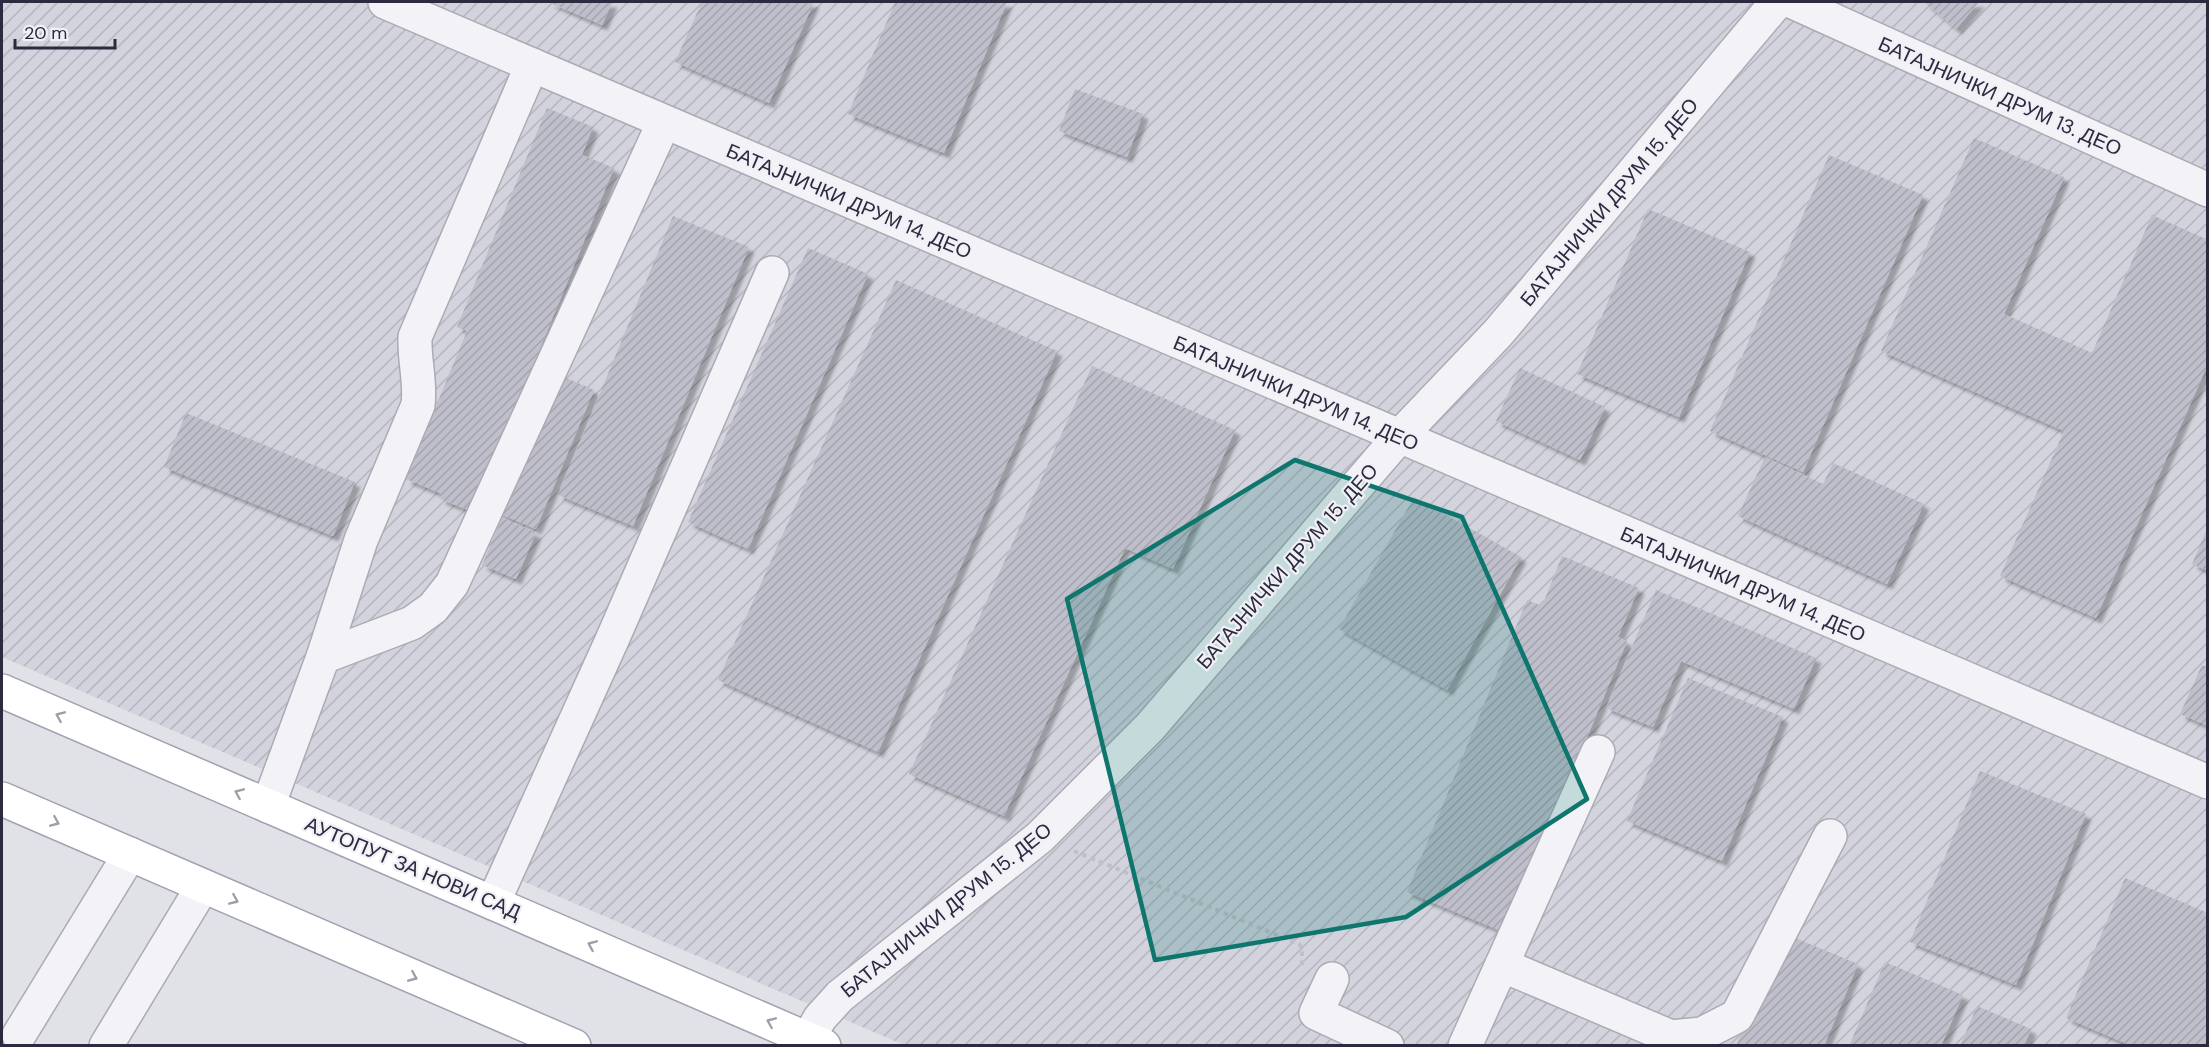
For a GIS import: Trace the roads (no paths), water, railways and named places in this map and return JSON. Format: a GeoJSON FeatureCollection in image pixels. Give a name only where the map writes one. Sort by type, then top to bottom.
{"type":"FeatureCollection","features":[{"type":"Feature","properties":{"kind":"main road","name":"АУТОПУТ ЗА НОВИ САД"},"geometry":{"type":"LineString","coordinates":[[2,691],[816,1042]]}},
{"type":"Feature","properties":{"kind":"main road"},"geometry":{"type":"LineString","coordinates":[[2,799],[574,1046]]}},
{"type":"Feature","properties":{"kind":"street","name":"БАТАЈНИЧКИ ДРУМ 14. ДЕО"},"geometry":{"type":"LineString","coordinates":[[385,2],[2208,782]]}},
{"type":"Feature","properties":{"kind":"street","name":"БАТАЈНИЧКИ ДРУМ 15. ДЕО"},"geometry":{"type":"LineString","coordinates":[[816,1042],[820,1018],[840,996],[1040,837],[1149,727],[1399,437],[1498,333],[1777,2]]}},
{"type":"Feature","properties":{"kind":"street","name":"БАТАЈНИЧКИ ДРУМ 13. ДЕО"},"geometry":{"type":"LineString","coordinates":[[1793,2],[2208,190]]}},
{"type":"Feature","properties":{"kind":"street"},"geometry":{"type":"LineString","coordinates":[[268,806],[323,657],[361,540],[418,405],[420,387],[414,353],[415,337],[532,65]]}},
{"type":"Feature","properties":{"kind":"street"},"geometry":{"type":"LineString","coordinates":[[323,657],[365,639],[412,623],[433,608],[452,584],[664,122]]}},
{"type":"Feature","properties":{"kind":"street"},"geometry":{"type":"LineString","coordinates":[[493,903],[612,640],[772,273]]}},
{"type":"Feature","properties":{"kind":"street"},"geometry":{"type":"LineString","coordinates":[[1465,1046],[1598,752]]}},
{"type":"Feature","properties":{"kind":"street"},"geometry":{"type":"LineString","coordinates":[[1502,965],[1671,1037],[1702,1034],[1737,1016],[1830,836]]}},
{"type":"Feature","properties":{"kind":"street"},"geometry":{"type":"LineString","coordinates":[[19,1035],[130,854]]}},
{"type":"Feature","properties":{"kind":"street"},"geometry":{"type":"LineString","coordinates":[[106,1046],[203,886]]}},
{"type":"Feature","properties":{"kind":"street"},"geometry":{"type":"LineString","coordinates":[[1332,979],[1316,1013],[1387,1046]]}}]}
